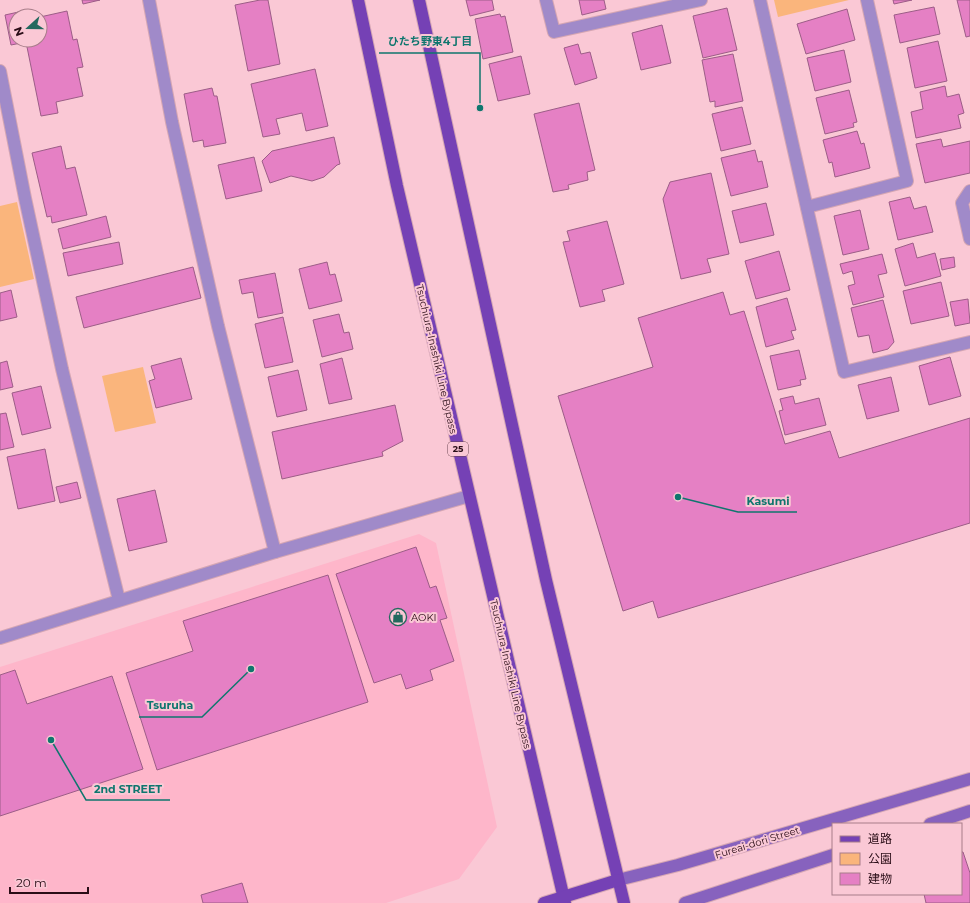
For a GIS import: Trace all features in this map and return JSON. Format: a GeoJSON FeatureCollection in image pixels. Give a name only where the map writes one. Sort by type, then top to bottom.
{"type":"FeatureCollection","features":[{"type":"Feature","properties":{"kind":"main road","name":"Tsuchiura-Inashiki Line Bypass"},"geometry":{"type":"LineString","coordinates":[[358,0],[397,186],[564,900]]}},
{"type":"Feature","properties":{"kind":"main road"},"geometry":{"type":"LineString","coordinates":[[419,0],[546,580],[624,903]]}},
{"type":"Feature","properties":{"kind":"main road","name":"Fureai-dori Street"},"geometry":{"type":"LineString","coordinates":[[544,903],[564,900],[618,880]]}},
{"type":"Feature","properties":{"kind":"street"},"geometry":{"type":"LineString","coordinates":[[149,0],[172,122],[218,326],[275,552]]}},
{"type":"Feature","properties":{"kind":"street"},"geometry":{"type":"LineString","coordinates":[[546,0],[554,32],[701,0]]}},
{"type":"Feature","properties":{"kind":"street"},"geometry":{"type":"LineString","coordinates":[[760,0],[844,372],[970,342]]}},
{"type":"Feature","properties":{"kind":"street"},"geometry":{"type":"LineString","coordinates":[[807,207],[907,181],[867,0]]}},
{"type":"Feature","properties":{"kind":"street"},"geometry":{"type":"LineString","coordinates":[[0,71],[62,369],[119,600]]}},
{"type":"Feature","properties":{"kind":"street"},"geometry":{"type":"LineString","coordinates":[[970,191],[962,203],[970,239]]}},
{"type":"Feature","properties":{"kind":"street"},"geometry":{"type":"LineString","coordinates":[[0,638],[275,552],[469,496]]}},
{"type":"Feature","properties":{"kind":"street","name":"Fureai-dori Street"},"geometry":{"type":"LineString","coordinates":[[618,880],[678,865],[970,779]]}},
{"type":"Feature","properties":{"kind":"street"},"geometry":{"type":"LineString","coordinates":[[934,823],[969,815]]}},
{"type":"Feature","properties":{"kind":"street"},"geometry":{"type":"LineString","coordinates":[[685,903],[832,855]]}},
{"type":"Feature","properties":{"kind":"shaded area"},"geometry":{"type":"Polygon","coordinates":[[[419,534],[436,543],[497,827],[459,879],[386,903],[0,903],[0,667],[419,534]]]}},
{"type":"Feature","properties":{"kind":"green space"},"geometry":{"type":"Polygon","coordinates":[[[774,0],[849,0],[778,17],[774,0]]]}},
{"type":"Feature","properties":{"kind":"green space"},"geometry":{"type":"Polygon","coordinates":[[[17,202],[34,279],[0,287],[0,206],[17,202]]]}},
{"type":"Feature","properties":{"kind":"green space"},"geometry":{"type":"Polygon","coordinates":[[[143,367],[156,423],[115,432],[102,376],[143,367]]]}},
{"type":"Feature","properties":{"kind":"building"},"geometry":{"type":"Polygon","coordinates":[[[82,0],[100,0],[83,4],[82,0]]]}},
{"type":"Feature","properties":{"kind":"building"},"geometry":{"type":"Polygon","coordinates":[[[268,0],[280,64],[248,71],[235,5],[268,0]]]}},
{"type":"Feature","properties":{"kind":"building"},"geometry":{"type":"Polygon","coordinates":[[[466,0],[492,0],[494,10],[470,16],[466,0]]]}},
{"type":"Feature","properties":{"kind":"building"},"geometry":{"type":"Polygon","coordinates":[[[579,0],[604,0],[606,9],[582,15],[579,0]]]}},
{"type":"Feature","properties":{"kind":"building"},"geometry":{"type":"Polygon","coordinates":[[[893,0],[912,0],[894,4],[893,0]]]}},
{"type":"Feature","properties":{"kind":"building"},"geometry":{"type":"Polygon","coordinates":[[[957,0],[970,0],[970,36],[966,37],[957,0]]]}},
{"type":"Feature","properties":{"kind":"building"},"geometry":{"type":"Polygon","coordinates":[[[934,7],[940,34],[900,43],[894,15],[934,7]]]}},
{"type":"Feature","properties":{"kind":"building"},"geometry":{"type":"Polygon","coordinates":[[[727,8],[737,50],[703,58],[693,16],[727,8]]]}},
{"type":"Feature","properties":{"kind":"building"},"geometry":{"type":"Polygon","coordinates":[[[847,9],[855,40],[806,54],[797,24],[847,9]]]}},
{"type":"Feature","properties":{"kind":"building"},"geometry":{"type":"Polygon","coordinates":[[[67,11],[73,40],[77,39],[83,67],[77,68],[83,96],[56,102],[58,113],[41,116],[27,48],[48,48],[48,15],[67,11]]]}},
{"type":"Feature","properties":{"kind":"building"},"geometry":{"type":"Polygon","coordinates":[[[8,14],[8,30],[5,15],[8,14]]]}},
{"type":"Feature","properties":{"kind":"building"},"geometry":{"type":"Polygon","coordinates":[[[500,14],[501,17],[505,16],[513,52],[483,59],[475,19],[500,14]]]}},
{"type":"Feature","properties":{"kind":"building"},"geometry":{"type":"Polygon","coordinates":[[[662,25],[671,63],[641,70],[632,33],[662,25]]]}},
{"type":"Feature","properties":{"kind":"building"},"geometry":{"type":"Polygon","coordinates":[[[938,41],[947,81],[915,88],[907,48],[938,41]]]}},
{"type":"Feature","properties":{"kind":"building"},"geometry":{"type":"Polygon","coordinates":[[[578,44],[581,54],[590,52],[597,78],[575,85],[564,48],[578,44]]]}},
{"type":"Feature","properties":{"kind":"building"},"geometry":{"type":"Polygon","coordinates":[[[844,50],[851,82],[815,91],[807,58],[844,50]]]}},
{"type":"Feature","properties":{"kind":"building"},"geometry":{"type":"Polygon","coordinates":[[[733,54],[743,101],[715,107],[715,101],[710,102],[702,60],[733,54]]]}},
{"type":"Feature","properties":{"kind":"building"},"geometry":{"type":"Polygon","coordinates":[[[521,56],[530,94],[498,101],[489,64],[521,56]]]}},
{"type":"Feature","properties":{"kind":"building"},"geometry":{"type":"Polygon","coordinates":[[[315,69],[328,126],[306,131],[302,113],[276,119],[280,134],[263,137],[251,84],[315,69]]]}},
{"type":"Feature","properties":{"kind":"building"},"geometry":{"type":"Polygon","coordinates":[[[945,86],[947,97],[959,94],[964,113],[958,115],[961,128],[916,138],[911,112],[923,109],[920,92],[945,86]]]}},
{"type":"Feature","properties":{"kind":"building"},"geometry":{"type":"Polygon","coordinates":[[[212,88],[214,96],[217,96],[226,143],[204,147],[203,140],[193,142],[184,94],[212,88]]]}},
{"type":"Feature","properties":{"kind":"building"},"geometry":{"type":"Polygon","coordinates":[[[849,90],[857,122],[853,123],[854,127],[825,134],[816,98],[849,90]]]}},
{"type":"Feature","properties":{"kind":"building"},"geometry":{"type":"Polygon","coordinates":[[[579,103],[595,170],[587,172],[588,180],[568,185],[569,189],[553,192],[534,114],[579,103]]]}},
{"type":"Feature","properties":{"kind":"building"},"geometry":{"type":"Polygon","coordinates":[[[742,107],[751,144],[721,151],[712,114],[742,107]]]}},
{"type":"Feature","properties":{"kind":"building"},"geometry":{"type":"Polygon","coordinates":[[[857,131],[861,144],[864,143],[870,168],[835,177],[832,162],[829,163],[823,140],[857,131]]]}},
{"type":"Feature","properties":{"kind":"building"},"geometry":{"type":"Polygon","coordinates":[[[334,137],[340,164],[324,177],[312,181],[291,176],[270,183],[262,161],[272,151],[334,137]]]}},
{"type":"Feature","properties":{"kind":"building"},"geometry":{"type":"Polygon","coordinates":[[[941,139],[943,147],[970,141],[970,173],[925,183],[916,144],[941,139]]]}},
{"type":"Feature","properties":{"kind":"building"},"geometry":{"type":"Polygon","coordinates":[[[61,146],[66,169],[75,167],[87,215],[52,223],[51,216],[47,217],[32,153],[61,146]]]}},
{"type":"Feature","properties":{"kind":"building"},"geometry":{"type":"Polygon","coordinates":[[[755,150],[758,162],[762,161],[768,187],[731,196],[721,158],[755,150]]]}},
{"type":"Feature","properties":{"kind":"building"},"geometry":{"type":"Polygon","coordinates":[[[254,157],[262,191],[226,199],[218,165],[254,157]]]}},
{"type":"Feature","properties":{"kind":"building"},"geometry":{"type":"Polygon","coordinates":[[[711,173],[729,254],[707,259],[711,272],[681,279],[663,199],[670,182],[711,173]]]}},
{"type":"Feature","properties":{"kind":"building"},"geometry":{"type":"Polygon","coordinates":[[[910,197],[914,209],[926,206],[933,232],[898,240],[889,202],[910,197]]]}},
{"type":"Feature","properties":{"kind":"building"},"geometry":{"type":"Polygon","coordinates":[[[766,203],[774,235],[740,243],[732,211],[766,203]]]}},
{"type":"Feature","properties":{"kind":"building"},"geometry":{"type":"Polygon","coordinates":[[[860,210],[869,249],[843,255],[834,216],[860,210]]]}},
{"type":"Feature","properties":{"kind":"building"},"geometry":{"type":"Polygon","coordinates":[[[106,216],[111,237],[63,249],[58,229],[106,216]]]}},
{"type":"Feature","properties":{"kind":"building"},"geometry":{"type":"Polygon","coordinates":[[[607,221],[624,284],[602,290],[605,301],[580,307],[563,242],[570,241],[567,231],[607,221]]]}},
{"type":"Feature","properties":{"kind":"building"},"geometry":{"type":"Polygon","coordinates":[[[119,242],[123,264],[68,276],[63,253],[119,242]]]}},
{"type":"Feature","properties":{"kind":"building"},"geometry":{"type":"Polygon","coordinates":[[[913,243],[917,258],[935,253],[941,276],[905,286],[895,249],[913,243]]]}},
{"type":"Feature","properties":{"kind":"building"},"geometry":{"type":"Polygon","coordinates":[[[779,251],[790,290],[756,299],[745,261],[779,251]]]}},
{"type":"Feature","properties":{"kind":"building"},"geometry":{"type":"Polygon","coordinates":[[[882,254],[887,273],[878,275],[884,297],[853,305],[848,286],[855,284],[852,271],[843,274],[840,264],[882,254]]]}},
{"type":"Feature","properties":{"kind":"building"},"geometry":{"type":"Polygon","coordinates":[[[954,257],[955,267],[942,270],[940,259],[954,257]]]}},
{"type":"Feature","properties":{"kind":"building"},"geometry":{"type":"Polygon","coordinates":[[[327,262],[330,275],[335,274],[342,301],[309,309],[299,269],[327,262]]]}},
{"type":"Feature","properties":{"kind":"building"},"geometry":{"type":"Polygon","coordinates":[[[193,267],[201,298],[84,328],[76,297],[193,267]]]}},
{"type":"Feature","properties":{"kind":"building"},"geometry":{"type":"Polygon","coordinates":[[[275,273],[283,313],[258,318],[253,292],[242,294],[239,280],[275,273]]]}},
{"type":"Feature","properties":{"kind":"building"},"geometry":{"type":"Polygon","coordinates":[[[941,282],[949,316],[911,324],[903,291],[941,282]]]}},
{"type":"Feature","properties":{"kind":"building"},"geometry":{"type":"Polygon","coordinates":[[[11,290],[17,317],[0,321],[0,293],[11,290]]]}},
{"type":"Feature","properties":{"kind":"building"},"geometry":{"type":"Polygon","coordinates":[[[723,292],[730,315],[744,311],[785,444],[830,431],[839,458],[970,418],[970,523],[658,618],[653,601],[623,611],[558,396],[653,367],[638,318],[723,292]]]}},
{"type":"Feature","properties":{"kind":"building"},"geometry":{"type":"Polygon","coordinates":[[[787,298],[796,330],[791,331],[794,339],[766,347],[756,307],[787,298]]]}},
{"type":"Feature","properties":{"kind":"building"},"geometry":{"type":"Polygon","coordinates":[[[968,299],[970,323],[955,326],[950,302],[968,299]]]}},
{"type":"Feature","properties":{"kind":"building"},"geometry":{"type":"Polygon","coordinates":[[[883,300],[894,342],[888,349],[873,353],[869,335],[858,337],[851,308],[883,300]]]}},
{"type":"Feature","properties":{"kind":"building"},"geometry":{"type":"Polygon","coordinates":[[[339,314],[344,333],[349,332],[353,349],[322,357],[313,320],[339,314]]]}},
{"type":"Feature","properties":{"kind":"building"},"geometry":{"type":"Polygon","coordinates":[[[283,317],[293,362],[265,368],[255,324],[283,317]]]}},
{"type":"Feature","properties":{"kind":"building"},"geometry":{"type":"Polygon","coordinates":[[[799,350],[806,379],[800,380],[801,385],[778,390],[770,356],[799,350]]]}},
{"type":"Feature","properties":{"kind":"building"},"geometry":{"type":"Polygon","coordinates":[[[950,357],[961,396],[929,405],[919,366],[950,357]]]}},
{"type":"Feature","properties":{"kind":"building"},"geometry":{"type":"Polygon","coordinates":[[[181,358],[192,399],[156,408],[149,381],[155,379],[151,366],[181,358]]]}},
{"type":"Feature","properties":{"kind":"building"},"geometry":{"type":"Polygon","coordinates":[[[342,358],[352,399],[329,404],[320,364],[342,358]]]}},
{"type":"Feature","properties":{"kind":"building"},"geometry":{"type":"Polygon","coordinates":[[[7,361],[13,387],[0,390],[0,363],[7,361]]]}},
{"type":"Feature","properties":{"kind":"building"},"geometry":{"type":"Polygon","coordinates":[[[298,370],[307,410],[277,417],[268,377],[298,370]]]}},
{"type":"Feature","properties":{"kind":"building"},"geometry":{"type":"Polygon","coordinates":[[[891,377],[899,411],[867,419],[858,385],[891,377]]]}},
{"type":"Feature","properties":{"kind":"building"},"geometry":{"type":"Polygon","coordinates":[[[41,386],[51,428],[22,435],[12,393],[41,386]]]}},
{"type":"Feature","properties":{"kind":"building"},"geometry":{"type":"Polygon","coordinates":[[[793,396],[795,404],[819,398],[826,425],[785,435],[779,411],[783,410],[780,399],[793,396]]]}},
{"type":"Feature","properties":{"kind":"building"},"geometry":{"type":"Polygon","coordinates":[[[395,405],[403,441],[382,452],[383,456],[282,479],[272,432],[395,405]]]}},
{"type":"Feature","properties":{"kind":"building"},"geometry":{"type":"Polygon","coordinates":[[[6,413],[14,447],[0,450],[0,414],[6,413]]]}},
{"type":"Feature","properties":{"kind":"building"},"geometry":{"type":"Polygon","coordinates":[[[45,449],[55,501],[18,509],[7,457],[45,449]]]}},
{"type":"Feature","properties":{"kind":"building"},"geometry":{"type":"Polygon","coordinates":[[[77,482],[81,498],[60,503],[56,487],[77,482]]]}},
{"type":"Feature","properties":{"kind":"building"},"geometry":{"type":"Polygon","coordinates":[[[155,490],[167,542],[129,551],[117,499],[155,490]]]}},
{"type":"Feature","properties":{"kind":"building"},"geometry":{"type":"Polygon","coordinates":[[[416,547],[430,588],[436,586],[447,618],[440,620],[454,661],[430,670],[433,680],[406,689],[401,674],[374,683],[336,574],[416,547]]]}},
{"type":"Feature","properties":{"kind":"building"},"geometry":{"type":"Polygon","coordinates":[[[328,575],[368,702],[157,770],[126,673],[193,651],[183,621],[328,575]]]}},
{"type":"Feature","properties":{"kind":"building"},"geometry":{"type":"Polygon","coordinates":[[[15,670],[27,704],[112,676],[143,769],[0,816],[0,675],[15,670]]]}},
{"type":"Feature","properties":{"kind":"building"},"geometry":{"type":"Polygon","coordinates":[[[963,852],[970,873],[970,903],[926,903],[924,895],[962,895],[963,852]]]}},
{"type":"Feature","properties":{"kind":"building"},"geometry":{"type":"Polygon","coordinates":[[[242,883],[248,903],[203,903],[201,895],[242,883]]]}},
{"type":"Feature","properties":{"kind":"place","name":"ひたち野東4丁目"},"geometry":{"type":"Point","coordinates":[480,108]}},
{"type":"Feature","properties":{"kind":"place","name":"Kasumi"},"geometry":{"type":"Point","coordinates":[678,497]}},
{"type":"Feature","properties":{"kind":"place","name":"AOKI"},"geometry":{"type":"Point","coordinates":[398,617]}},
{"type":"Feature","properties":{"kind":"place","name":"Tsuruha"},"geometry":{"type":"Point","coordinates":[251,669]}},
{"type":"Feature","properties":{"kind":"place","name":"2nd STREET"},"geometry":{"type":"Point","coordinates":[51,740]}}]}
